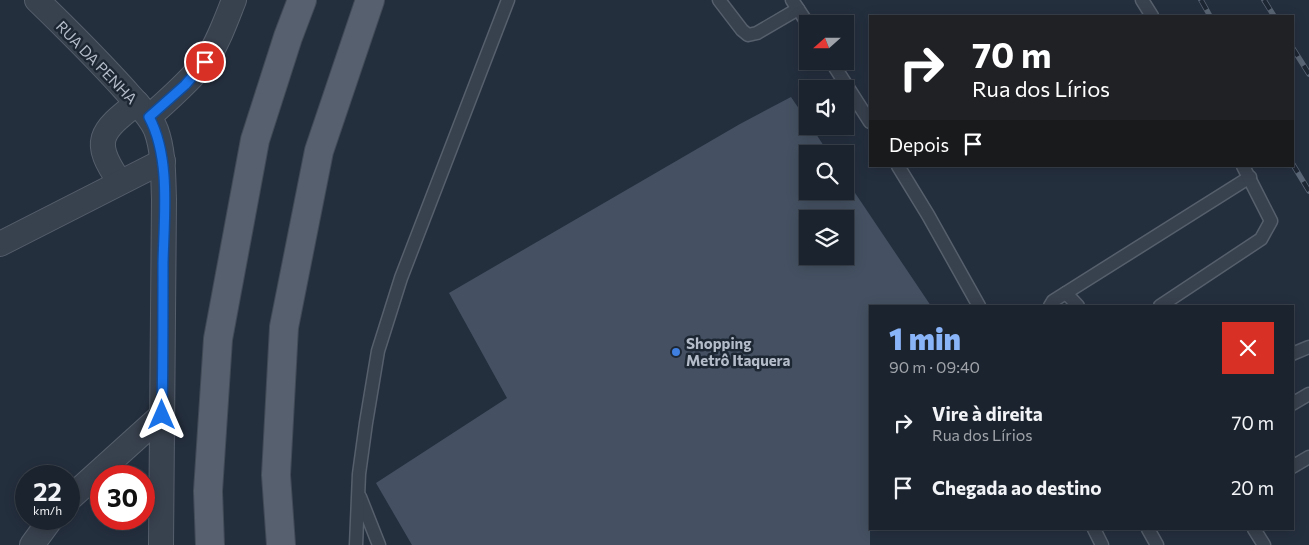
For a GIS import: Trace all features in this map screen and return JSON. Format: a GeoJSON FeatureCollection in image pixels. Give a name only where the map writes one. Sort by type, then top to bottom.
{"type":"FeatureCollection","features":[{"type":"Feature","properties":{"kind":"main road"},"geometry":{"type":"LineString","coordinates":[[210,545],[208,491],[218,339],[255,140],[302,0]]}},
{"type":"Feature","properties":{"kind":"main road"},"geometry":{"type":"LineString","coordinates":[[281,545],[276,475],[284,327],[319,151],[370,0]]}},
{"type":"Feature","properties":{"kind":"street","name":"RUA DA PENHA"},"geometry":{"type":"LineString","coordinates":[[37,0],[109,72],[143,110],[156,130],[162,161],[164,209],[160,545]]}},
{"type":"Feature","properties":{"kind":"street"},"geometry":{"type":"LineString","coordinates":[[120,182],[108,165],[104,154],[102,143],[104,136],[120,116],[143,110],[185,85],[205,62],[234,0]]}},
{"type":"Feature","properties":{"kind":"street"},"geometry":{"type":"LineString","coordinates":[[0,244],[162,161]]}},
{"type":"Feature","properties":{"kind":"street"},"geometry":{"type":"LineString","coordinates":[[80,489],[162,415]]}},
{"type":"Feature","properties":{"kind":"street"},"geometry":{"type":"LineString","coordinates":[[32,545],[43,530]]}},
{"type":"Feature","properties":{"kind":"lane"},"geometry":{"type":"LineString","coordinates":[[356,545],[358,492],[366,423],[376,360],[389,312],[508,0]]}},
{"type":"Feature","properties":{"kind":"lane"},"geometry":{"type":"LineString","coordinates":[[719,0],[748,35],[757,33],[795,5]]}},
{"type":"Feature","properties":{"kind":"lane"},"geometry":{"type":"LineString","coordinates":[[1142,0],[1151,15]]}},
{"type":"Feature","properties":{"kind":"lane"},"geometry":{"type":"LineString","coordinates":[[837,70],[869,120]]}},
{"type":"Feature","properties":{"kind":"lane"},"geometry":{"type":"LineString","coordinates":[[899,167],[978,305]]}},
{"type":"Feature","properties":{"kind":"lane"},"geometry":{"type":"LineString","coordinates":[[1051,305],[1053,301],[1247,172],[1271,221],[1261,239],[1162,305]]}},
{"type":"Feature","properties":{"kind":"lane"},"geometry":{"type":"LineString","coordinates":[[1066,293],[1077,305]]}},
{"type":"Feature","properties":{"kind":"lane"},"geometry":{"type":"LineString","coordinates":[[1294,353],[1309,348]]}},
{"type":"Feature","properties":{"kind":"lane"},"geometry":{"type":"LineString","coordinates":[[1294,403],[1309,394]]}},
{"type":"Feature","properties":{"kind":"lane"},"geometry":{"type":"LineString","coordinates":[[1294,466],[1309,456]]}},
{"type":"Feature","properties":{"kind":"lane"},"geometry":{"type":"LineString","coordinates":[[358,492],[379,545]]}},
{"type":"Feature","properties":{"kind":"lane"},"geometry":{"type":"LineString","coordinates":[[1094,530],[1102,545]]}},
{"type":"Feature","properties":{"kind":"lane"},"geometry":{"type":"LineString","coordinates":[[1255,530],[1264,545]]}},
{"type":"Feature","properties":{"kind":"building","name":"Shopping Metrô Itaquera"},"geometry":{"type":"Polygon","coordinates":[[[791,97],[799,109],[799,135],[817,135],[823,145],[799,145],[799,200],[854,200],[854,191],[930,305],[869,305],[870,545],[412,545],[376,483],[507,398],[449,293],[740,124],[791,97]]]}},
{"type":"Feature","properties":{"kind":"railway"},"geometry":{"type":"LineString","coordinates":[[1201,0],[1209,15]]}},
{"type":"Feature","properties":{"kind":"railway"},"geometry":{"type":"LineString","coordinates":[[1264,0],[1273,15]]}},
{"type":"Feature","properties":{"kind":"railway"},"geometry":{"type":"LineString","coordinates":[[1294,50],[1309,74]]}},
{"type":"Feature","properties":{"kind":"railway"},"geometry":{"type":"LineString","coordinates":[[1294,166],[1309,191]]}},
{"type":"Feature","properties":{"kind":"place","name":"Shopping Metrô Itaquera"},"geometry":{"type":"Point","coordinates":[676,352]}},
{"type":"Feature","properties":{"kind":"route"},"geometry":{"type":"LineString","coordinates":[[162,415],[164,199],[160,146],[156,130],[149,117],[185,85],[205,62]]}}]}
